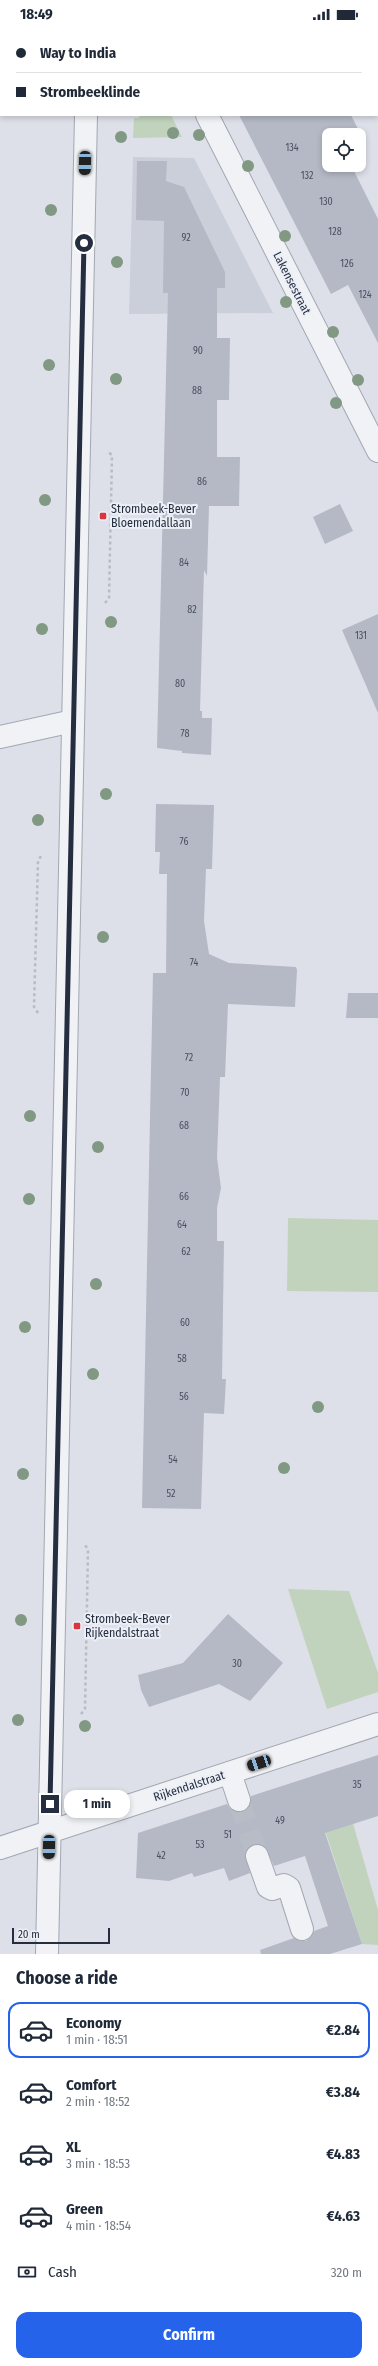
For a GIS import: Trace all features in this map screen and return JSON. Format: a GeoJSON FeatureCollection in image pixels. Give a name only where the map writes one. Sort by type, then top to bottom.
{"type":"FeatureCollection","features":[{"type":"Feature","properties":{"kind":"street"},"geometry":{"type":"LineString","coordinates":[[47,1954],[86,116]]}},
{"type":"Feature","properties":{"kind":"street","name":"Lakensestraat"},"geometry":{"type":"LineString","coordinates":[[208,116],[378,452]]}},
{"type":"Feature","properties":{"kind":"street"},"geometry":{"type":"LineString","coordinates":[[0,737],[74,721]]}},
{"type":"Feature","properties":{"kind":"street","name":"Rijkendalstraat"},"geometry":{"type":"LineString","coordinates":[[0,1848],[378,1724]]}},
{"type":"Feature","properties":{"kind":"street"},"geometry":{"type":"LineString","coordinates":[[230,1773],[239,1800]]}},
{"type":"Feature","properties":{"kind":"street"},"geometry":{"type":"LineString","coordinates":[[257,1856],[268,1887],[274,1888],[284,1885],[289,1888],[302,1929]]}},
{"type":"Feature","properties":{"kind":"shaded area"},"geometry":{"type":"Polygon","coordinates":[[[133,157],[194,158],[273,313],[129,314],[133,157]]]}},
{"type":"Feature","properties":{"kind":"green space"},"geometry":{"type":"Polygon","coordinates":[[[140,116],[172,116],[182,137],[133,138],[134,118],[139,118],[140,116]]]}},
{"type":"Feature","properties":{"kind":"green space"},"geometry":{"type":"Polygon","coordinates":[[[288,1218],[378,1220],[378,1292],[287,1291],[288,1218]]]}},
{"type":"Feature","properties":{"kind":"green space"},"geometry":{"type":"Polygon","coordinates":[[[288,1589],[349,1591],[378,1673],[378,1692],[327,1709],[288,1589]]]}},
{"type":"Feature","properties":{"kind":"green space"},"geometry":{"type":"Polygon","coordinates":[[[337,1768],[378,1910],[378,1945],[362,1944],[308,1778],[337,1768]]]}},
{"type":"Feature","properties":{"kind":"building"},"geometry":{"type":"Polygon","coordinates":[[[240,116],[352,116],[358,128],[322,128],[322,172],[354,172],[378,219],[378,343],[348,285],[331,294],[240,116]]]}},
{"type":"Feature","properties":{"kind":"building"},"geometry":{"type":"Polygon","coordinates":[[[137,161],[167,161],[166,181],[184,187],[225,272],[225,288],[217,288],[217,338],[230,338],[229,400],[217,400],[217,457],[240,457],[239,506],[209,506],[207,576],[204,570],[200,711],[202,711],[202,718],[212,718],[211,755],[182,753],[182,751],[157,748],[168,293],[163,293],[164,221],[136,220],[137,161]]]}},
{"type":"Feature","properties":{"kind":"building"},"geometry":{"type":"Polygon","coordinates":[[[340,504],[353,531],[325,544],[313,517],[340,504]]]}},
{"type":"Feature","properties":{"kind":"building"},"geometry":{"type":"Polygon","coordinates":[[[378,614],[378,713],[342,630],[378,614]]]}},
{"type":"Feature","properties":{"kind":"building"},"geometry":{"type":"Polygon","coordinates":[[[156,804],[214,805],[212,869],[206,869],[204,921],[209,954],[229,963],[296,967],[297,970],[295,1007],[228,1004],[225,1077],[220,1077],[217,1158],[221,1188],[217,1208],[217,1241],[224,1241],[222,1379],[226,1379],[224,1414],[204,1413],[201,1509],[142,1508],[153,973],[166,973],[167,874],[159,874],[160,852],[155,852],[156,804]]]}},
{"type":"Feature","properties":{"kind":"building"},"geometry":{"type":"Polygon","coordinates":[[[348,993],[378,993],[378,1018],[346,1018],[348,993]]]}},
{"type":"Feature","properties":{"kind":"building"},"geometry":{"type":"Polygon","coordinates":[[[228,1614],[283,1663],[250,1701],[219,1684],[149,1707],[141,1690],[138,1675],[183,1663],[228,1614]]]}},
{"type":"Feature","properties":{"kind":"building"},"geometry":{"type":"Polygon","coordinates":[[[378,1755],[378,1816],[325,1833],[362,1944],[330,1954],[261,1954],[260,1950],[294,1938],[300,1941],[306,1941],[311,1937],[314,1931],[328,1926],[305,1856],[274,1866],[265,1847],[260,1844],[253,1844],[248,1848],[245,1854],[250,1873],[229,1881],[224,1868],[194,1877],[192,1873],[169,1881],[136,1878],[138,1833],[227,1804],[231,1810],[243,1812],[249,1808],[251,1796],[378,1755]]]}},
{"type":"Feature","properties":{"kind":"tunnel"},"geometry":{"type":"LineString","coordinates":[[239,1800],[257,1856]]}},
{"type":"Feature","properties":{"kind":"place","name":"Strombeek-Bever Bloemendallaan"},"geometry":{"type":"Point","coordinates":[103,516]}},
{"type":"Feature","properties":{"kind":"place","name":"Strombeek-Bever Rijkendalstraat"},"geometry":{"type":"Point","coordinates":[77,1626]}},
{"type":"Feature","properties":{"kind":"route"},"geometry":{"type":"LineString","coordinates":[[50,1804],[84,243]]}}]}
